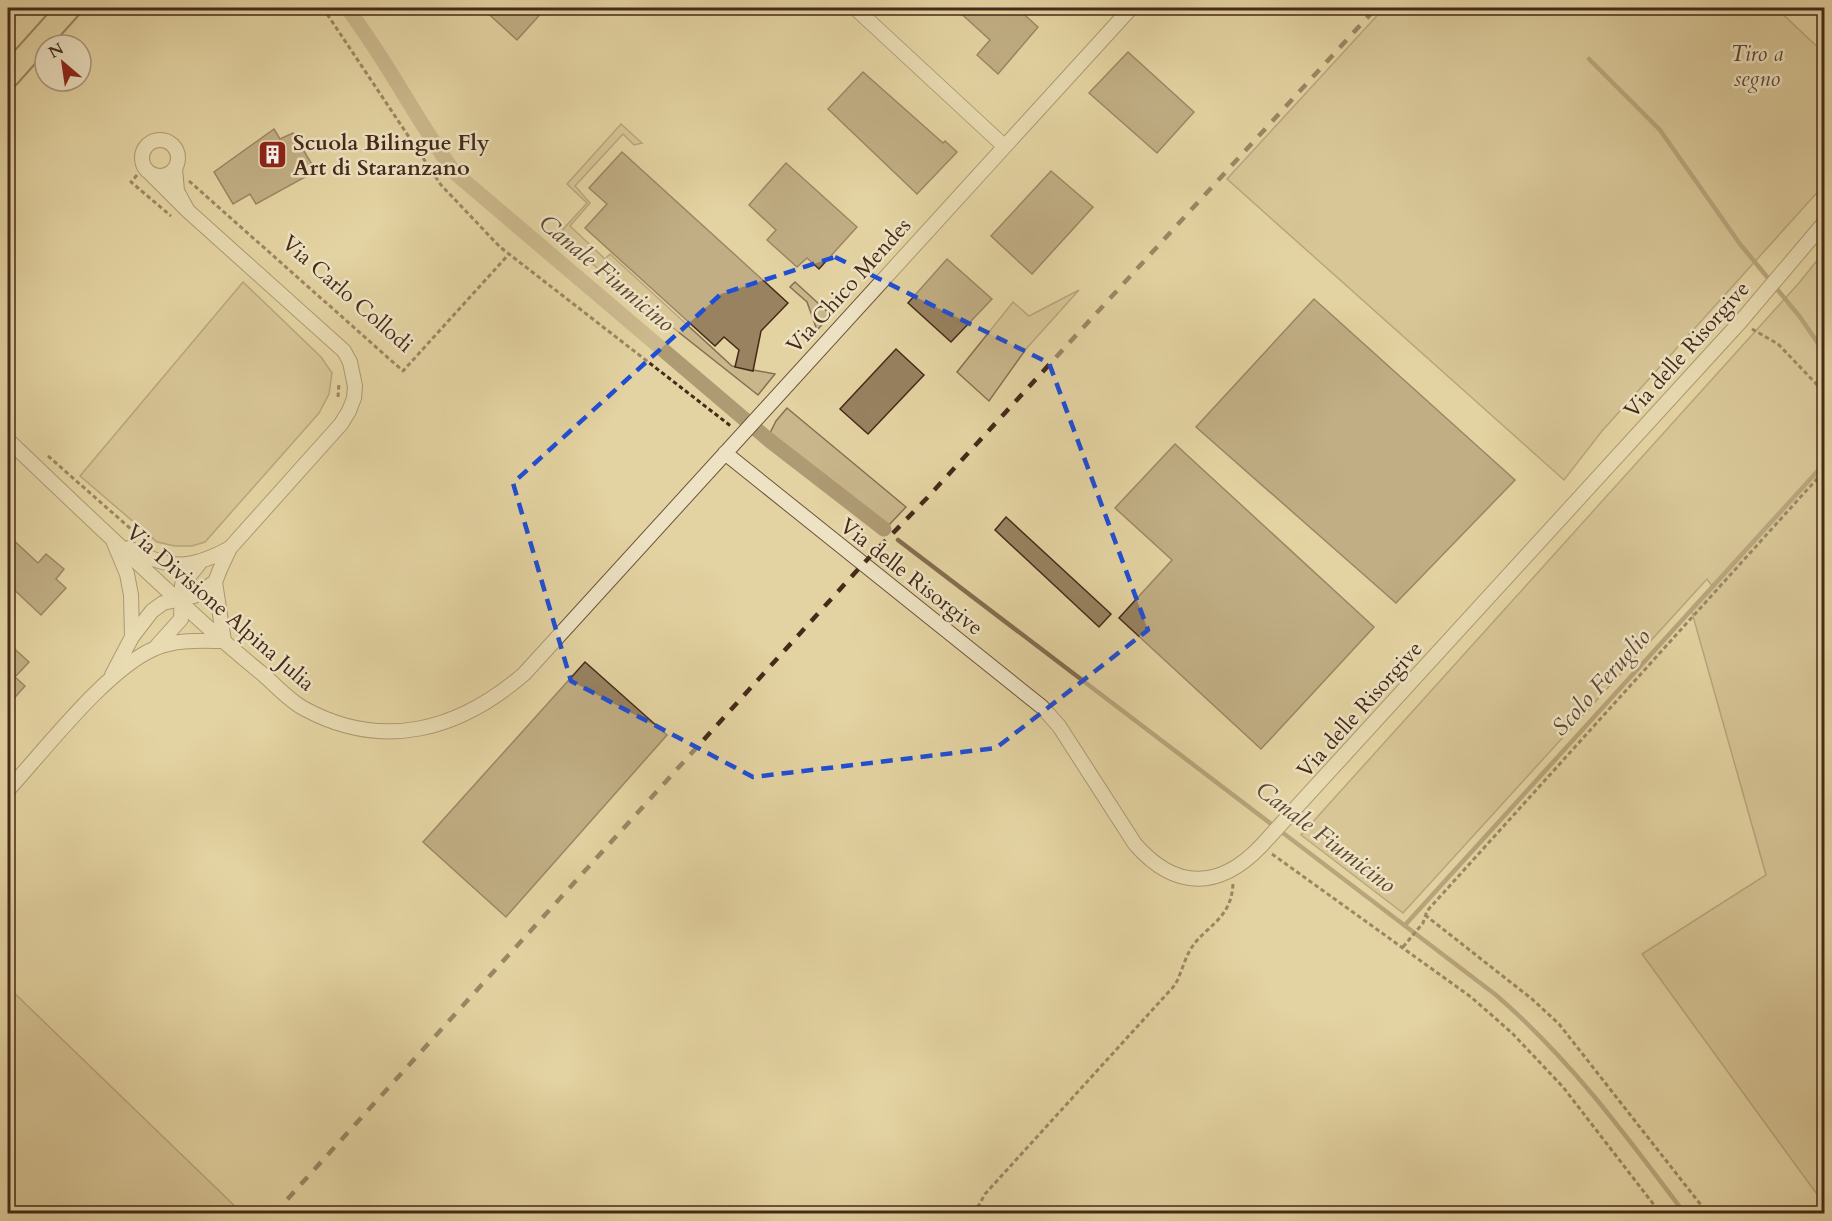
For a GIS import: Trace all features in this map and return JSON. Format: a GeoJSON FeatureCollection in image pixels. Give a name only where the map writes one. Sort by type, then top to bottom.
{"type":"FeatureCollection","features":[{"type":"Feature","properties":{"kind":"main road"},"geometry":{"type":"LineString","coordinates":[[8,76],[69,8]]}},
{"type":"Feature","properties":{"kind":"street"},"geometry":{"type":"LineString","coordinates":[[855,8],[1004,146]]}},
{"type":"Feature","properties":{"kind":"street","name":"Via Chico Mendes"},"geometry":{"type":"LineString","coordinates":[[725,453],[1131,8]]}},
{"type":"Feature","properties":{"kind":"street","name":"Via Carlo Collodi"},"geometry":{"type":"LineString","coordinates":[[188,211],[177,191],[175,168],[177,151],[164,140],[147,145],[142,156],[147,169],[188,211],[344,351],[350,362],[355,386],[354,398],[341,424],[230,548],[215,582]]}},
{"type":"Feature","properties":{"kind":"street"},"geometry":{"type":"LineString","coordinates":[[147,169],[166,175],[175,168]]}},
{"type":"Feature","properties":{"kind":"street","name":"Via delle Risorgive"},"geometry":{"type":"LineString","coordinates":[[725,453],[1042,707],[1059,726],[1135,844],[1150,861],[1167,873],[1184,878],[1205,878],[1230,872],[1247,861],[1295,811],[1745,316],[1824,223]]}},
{"type":"Feature","properties":{"kind":"street","name":"Via Divisione Alpina Julia"},"geometry":{"type":"LineString","coordinates":[[12,434],[112,538],[180,602],[301,707],[346,725],[395,731],[430,728],[466,715],[496,698],[524,674],[725,453]]}},
{"type":"Feature","properties":{"kind":"street"},"geometry":{"type":"LineString","coordinates":[[112,538],[127,574],[131,595],[132,637]]}},
{"type":"Feature","properties":{"kind":"street","name":"Via Carlo Collodi"},"geometry":{"type":"LineString","coordinates":[[112,538],[153,561],[170,565],[199,564]]}},
{"type":"Feature","properties":{"kind":"street","name":"Via Carlo Collodi"},"geometry":{"type":"LineString","coordinates":[[155,648],[181,619],[182,585],[199,564],[230,548]]}},
{"type":"Feature","properties":{"kind":"street"},"geometry":{"type":"LineString","coordinates":[[8,790],[111,677],[155,648],[177,642],[224,641],[215,582],[194,596],[180,602],[163,603],[152,611],[132,637],[111,677]]}},
{"type":"Feature","properties":{"kind":"path"},"geometry":{"type":"LineString","coordinates":[[323,8],[441,185],[500,247],[741,434]]}},
{"type":"Feature","properties":{"kind":"path","name":"Via Carlo Collodi"},"geometry":{"type":"LineString","coordinates":[[175,168],[403,371],[509,254]]}},
{"type":"Feature","properties":{"kind":"path"},"geometry":{"type":"LineString","coordinates":[[147,169],[131,182],[173,217]]}},
{"type":"Feature","properties":{"kind":"path"},"geometry":{"type":"LineString","coordinates":[[1745,316],[1778,344],[1824,392]]}},
{"type":"Feature","properties":{"kind":"path"},"geometry":{"type":"LineString","coordinates":[[335,405],[339,395],[339,380]]}},
{"type":"Feature","properties":{"kind":"path"},"geometry":{"type":"LineString","coordinates":[[8,421],[12,434]]}},
{"type":"Feature","properties":{"kind":"path"},"geometry":{"type":"LineString","coordinates":[[42,451],[145,541]]}},
{"type":"Feature","properties":{"kind":"path"},"geometry":{"type":"LineString","coordinates":[[1402,947],[1423,923],[1427,911],[1824,471]]}},
{"type":"Feature","properties":{"kind":"path"},"geometry":{"type":"LineString","coordinates":[[1264,843],[1471,997],[1512,1033],[1563,1087],[1661,1214]]}},
{"type":"Feature","properties":{"kind":"path"},"geometry":{"type":"LineString","coordinates":[[974,1214],[985,1194],[1174,985],[1185,967],[1190,950],[1223,915],[1230,901],[1233,886],[1230,872]]}},
{"type":"Feature","properties":{"kind":"path"},"geometry":{"type":"LineString","coordinates":[[1425,915],[1532,999],[1559,1024],[1708,1214]]}},
{"type":"Feature","properties":{"kind":"highlighted area"},"geometry":{"type":"Polygon","coordinates":[[[835,257],[1049,363],[1148,630],[996,748],[753,777],[571,681],[513,483],[721,294],[835,257]]]}},
{"type":"Feature","properties":{"kind":"green space","name":"Tiro a segno"},"geometry":{"type":"Polygon","coordinates":[[[1384,8],[1776,8],[1824,53],[1824,185],[1602,431],[1564,480],[1227,179],[1384,8]]]}},
{"type":"Feature","properties":{"kind":"green space"},"geometry":{"type":"Polygon","coordinates":[[[621,124],[642,143],[634,145],[623,134],[575,186],[590,203],[570,226],[605,259],[610,254],[732,366],[775,374],[758,395],[557,236],[587,203],[567,184],[621,124]]]}},
{"type":"Feature","properties":{"kind":"green space"},"geometry":{"type":"Polygon","coordinates":[[[1824,252],[1824,1204],[1642,954],[1766,875],[1691,609],[1712,586],[1707,579],[1403,913],[1301,835],[1798,284],[1824,252]]]}},
{"type":"Feature","properties":{"kind":"green space"},"geometry":{"type":"Polygon","coordinates":[[[243,282],[321,357],[332,373],[329,394],[319,413],[205,542],[192,546],[175,546],[157,542],[80,476],[243,282]]]}},
{"type":"Feature","properties":{"kind":"green space"},"geometry":{"type":"Polygon","coordinates":[[[795,282],[831,315],[817,330],[807,302],[790,287],[795,282]]]}},
{"type":"Feature","properties":{"kind":"green space"},"geometry":{"type":"Polygon","coordinates":[[[1079,290],[1026,349],[989,401],[957,372],[1013,302],[1029,316],[1079,290]]]}},
{"type":"Feature","properties":{"kind":"green space"},"geometry":{"type":"Polygon","coordinates":[[[787,408],[906,507],[888,526],[770,433],[787,408]]]}},
{"type":"Feature","properties":{"kind":"green space"},"geometry":{"type":"Polygon","coordinates":[[[8,987],[242,1213],[8,1213],[8,987]]]}},
{"type":"Feature","properties":{"kind":"building"},"geometry":{"type":"Polygon","coordinates":[[[482,8],[546,8],[517,40],[482,8]]]}},
{"type":"Feature","properties":{"kind":"building"},"geometry":{"type":"Polygon","coordinates":[[[955,8],[1017,8],[1038,27],[998,74],[977,55],[990,40],[955,8]]]}},
{"type":"Feature","properties":{"kind":"building"},"geometry":{"type":"Polygon","coordinates":[[[1128,52],[1194,112],[1157,153],[1089,93],[1128,52]]]}},
{"type":"Feature","properties":{"kind":"building"},"geometry":{"type":"Polygon","coordinates":[[[863,72],[943,143],[945,141],[957,152],[917,194],[828,109],[863,72]]]}},
{"type":"Feature","properties":{"kind":"building","name":"Scuola Bilingue Fly Art di Staranzano"},"geometry":{"type":"Polygon","coordinates":[[[274,129],[280,139],[293,133],[316,171],[256,204],[250,194],[233,204],[214,172],[274,129]]]}},
{"type":"Feature","properties":{"kind":"building"},"geometry":{"type":"Polygon","coordinates":[[[622,152],[788,303],[761,331],[753,371],[735,367],[739,350],[724,337],[715,346],[585,228],[607,204],[589,188],[622,152]]]}},
{"type":"Feature","properties":{"kind":"building"},"geometry":{"type":"Polygon","coordinates":[[[786,163],[857,227],[819,269],[807,258],[797,267],[767,240],[776,230],[749,205],[786,163]]]}},
{"type":"Feature","properties":{"kind":"building"},"geometry":{"type":"Polygon","coordinates":[[[1051,171],[1093,207],[1032,274],[991,236],[1051,171]]]}},
{"type":"Feature","properties":{"kind":"building"},"geometry":{"type":"Polygon","coordinates":[[[947,259],[992,299],[951,342],[908,303],[947,259]]]}},
{"type":"Feature","properties":{"kind":"building"},"geometry":{"type":"Polygon","coordinates":[[[1314,299],[1515,480],[1396,603],[1196,427],[1314,299]]]}},
{"type":"Feature","properties":{"kind":"building"},"geometry":{"type":"Polygon","coordinates":[[[896,349],[924,375],[868,434],[840,409],[896,349]]]}},
{"type":"Feature","properties":{"kind":"building"},"geometry":{"type":"Polygon","coordinates":[[[1175,444],[1374,627],[1261,749],[1119,618],[1172,560],[1115,508],[1175,444]]]}},
{"type":"Feature","properties":{"kind":"building"},"geometry":{"type":"Polygon","coordinates":[[[1006,517],[1111,614],[1099,627],[995,530],[1006,517]]]}},
{"type":"Feature","properties":{"kind":"building"},"geometry":{"type":"Polygon","coordinates":[[[8,535],[38,563],[46,554],[64,569],[56,579],[66,588],[41,615],[8,584],[8,535]]]}},
{"type":"Feature","properties":{"kind":"building"},"geometry":{"type":"Polygon","coordinates":[[[8,643],[29,662],[15,677],[25,686],[8,705],[8,643]]]}},
{"type":"Feature","properties":{"kind":"building"},"geometry":{"type":"Polygon","coordinates":[[[585,662],[667,735],[506,917],[423,842],[585,662]]]}},
{"type":"Feature","properties":{"kind":"waterway","name":"Canale Fiumicino"},"geometry":{"type":"LineString","coordinates":[[347,8],[455,173],[769,440],[884,529]]}},
{"type":"Feature","properties":{"kind":"waterway"},"geometry":{"type":"LineString","coordinates":[[1589,59],[1660,130],[1740,244],[1800,317],[1824,352]]}},
{"type":"Feature","properties":{"kind":"waterway","name":"Scolo Feruglio"},"geometry":{"type":"LineString","coordinates":[[1405,925],[1824,464]]}},
{"type":"Feature","properties":{"kind":"waterway","name":"Canale Fiumicino"},"geometry":{"type":"LineString","coordinates":[[898,540],[1496,995],[1549,1045],[1573,1072],[1619,1127],[1685,1214]]}},
{"type":"Feature","properties":{"kind":"railway"},"geometry":{"type":"LineString","coordinates":[[274,1214],[862,565],[927,498],[1376,8]]}},
{"type":"Feature","properties":{"kind":"place","name":"Scuola Bilingue Fly Art di Staranzano"},"geometry":{"type":"Point","coordinates":[272,155]}}]}
